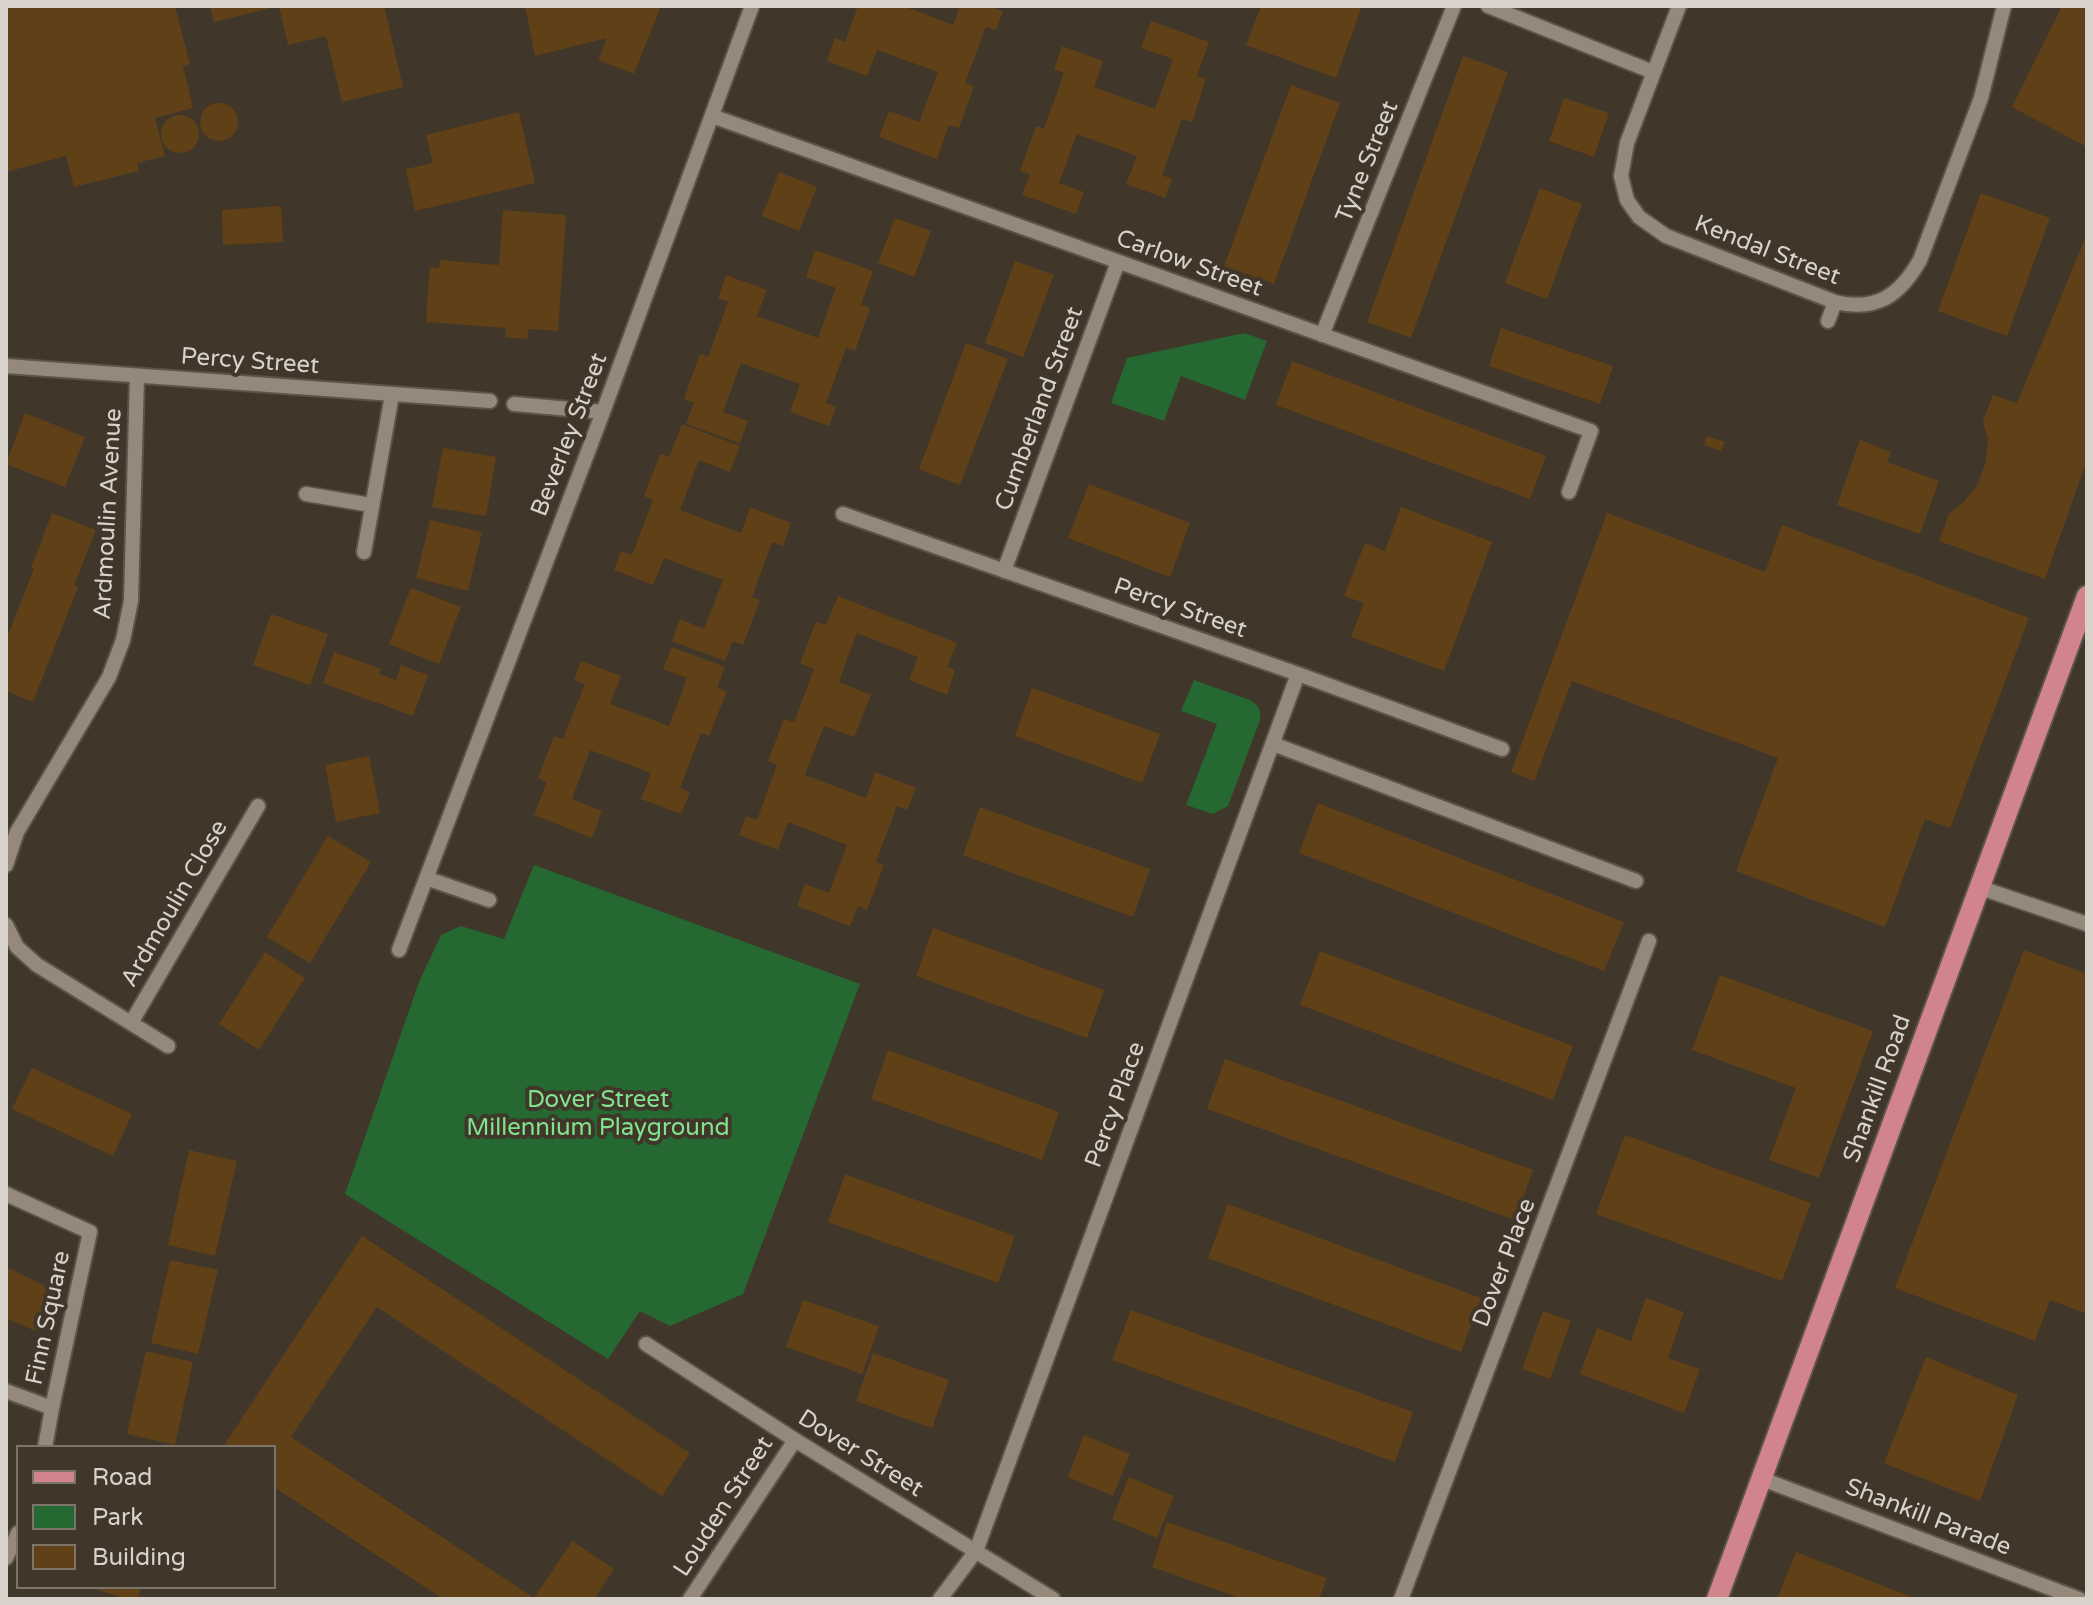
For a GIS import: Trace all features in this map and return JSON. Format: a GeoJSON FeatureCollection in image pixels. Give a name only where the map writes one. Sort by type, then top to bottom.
{"type":"FeatureCollection","features":[{"type":"Feature","properties":{"kind":"main road","name":"Shankill Road"},"geometry":{"type":"LineString","coordinates":[[1717,1599],[2087,596]]}},
{"type":"Feature","properties":{"kind":"street","name":"Beverley Street"},"geometry":{"type":"LineString","coordinates":[[399,950],[603,412],[752,6]]}},
{"type":"Feature","properties":{"kind":"street","name":"Tyne Street"},"geometry":{"type":"LineString","coordinates":[[1322,335],[1454,6]]}},
{"type":"Feature","properties":{"kind":"street"},"geometry":{"type":"LineString","coordinates":[[1488,6],[1653,72]]}},
{"type":"Feature","properties":{"kind":"street","name":"Kendal Street"},"geometry":{"type":"LineString","coordinates":[[1679,6],[1627,143],[1621,176],[1627,200],[1639,217],[1666,236],[1835,302],[1863,305],[1890,297],[1908,280],[1920,260],[1981,98],[2004,6]]}},
{"type":"Feature","properties":{"kind":"street","name":"Carlow Street"},"geometry":{"type":"LineString","coordinates":[[712,116],[1591,431],[1569,492]]}},
{"type":"Feature","properties":{"kind":"street","name":"Cumberland Street"},"geometry":{"type":"LineString","coordinates":[[1004,571],[1118,262]]}},
{"type":"Feature","properties":{"kind":"street"},"geometry":{"type":"LineString","coordinates":[[1828,321],[1835,302]]}},
{"type":"Feature","properties":{"kind":"street","name":"Percy Street"},"geometry":{"type":"LineString","coordinates":[[6,366],[490,401]]}},
{"type":"Feature","properties":{"kind":"street","name":"Ardmoulin Avenue"},"geometry":{"type":"LineString","coordinates":[[6,865],[17,832],[109,677],[123,640],[131,601],[137,376]]}},
{"type":"Feature","properties":{"kind":"street"},"geometry":{"type":"LineString","coordinates":[[364,552],[392,395]]}},
{"type":"Feature","properties":{"kind":"street"},"geometry":{"type":"LineString","coordinates":[[514,404],[603,412]]}},
{"type":"Feature","properties":{"kind":"street"},"geometry":{"type":"LineString","coordinates":[[306,494],[371,505]]}},
{"type":"Feature","properties":{"kind":"street","name":"Percy Street"},"geometry":{"type":"LineString","coordinates":[[843,514],[1502,749]]}},
{"type":"Feature","properties":{"kind":"street","name":"Percy Place"},"geometry":{"type":"LineString","coordinates":[[940,1599],[976,1551],[1298,674]]}},
{"type":"Feature","properties":{"kind":"street"},"geometry":{"type":"LineString","coordinates":[[1273,744],[1636,881]]}},
{"type":"Feature","properties":{"kind":"street","name":"Ardmoulin Close"},"geometry":{"type":"LineString","coordinates":[[131,1023],[258,806]]}},
{"type":"Feature","properties":{"kind":"street"},"geometry":{"type":"LineString","coordinates":[[426,878],[489,900]]}},
{"type":"Feature","properties":{"kind":"street"},"geometry":{"type":"LineString","coordinates":[[1981,888],[2087,924]]}},
{"type":"Feature","properties":{"kind":"street"},"geometry":{"type":"LineString","coordinates":[[6,925],[17,947],[37,965],[168,1046]]}},
{"type":"Feature","properties":{"kind":"street","name":"Dover Place"},"geometry":{"type":"LineString","coordinates":[[1401,1599],[1649,941]]}},
{"type":"Feature","properties":{"kind":"street","name":"Finn Square"},"geometry":{"type":"LineString","coordinates":[[6,1194],[90,1232],[52,1408],[6,1391]]}},
{"type":"Feature","properties":{"kind":"street","name":"Dover Street"},"geometry":{"type":"LineString","coordinates":[[646,1344],[1053,1599]]}},
{"type":"Feature","properties":{"kind":"street"},"geometry":{"type":"LineString","coordinates":[[45,1445],[52,1408]]}},
{"type":"Feature","properties":{"kind":"street","name":"Louden Street"},"geometry":{"type":"LineString","coordinates":[[690,1599],[795,1440]]}},
{"type":"Feature","properties":{"kind":"street","name":"Shankill Parade"},"geometry":{"type":"LineString","coordinates":[[1762,1479],[2079,1599]]}},
{"type":"Feature","properties":{"kind":"street"},"geometry":{"type":"LineString","coordinates":[[6,1558],[16,1537]]}},
{"type":"Feature","properties":{"kind":"green space"},"geometry":{"type":"Polygon","coordinates":[[[1244,333],[1267,341],[1245,400],[1181,376],[1164,421],[1111,403],[1127,358],[1244,333]]]}},
{"type":"Feature","properties":{"kind":"green space"},"geometry":{"type":"Polygon","coordinates":[[[1194,680],[1250,700],[1260,714],[1228,806],[1213,814],[1186,805],[1217,724],[1181,711],[1194,680]]]}},
{"type":"Feature","properties":{"kind":"green space","name":"Dover Street Millennium Playground"},"geometry":{"type":"Polygon","coordinates":[[[534,865],[860,984],[743,1294],[670,1326],[640,1311],[608,1359],[345,1194],[419,982],[441,935],[461,926],[504,939],[534,865]]]}},
{"type":"Feature","properties":{"kind":"building"},"geometry":{"type":"Polygon","coordinates":[[[6,6],[175,6],[190,64],[183,66],[193,108],[155,118],[165,156],[137,163],[139,171],[74,187],[66,156],[6,172],[6,6]]]}},
{"type":"Feature","properties":{"kind":"building"},"geometry":{"type":"Polygon","coordinates":[[[210,6],[275,6],[275,7],[214,22],[210,6]]]}},
{"type":"Feature","properties":{"kind":"building"},"geometry":{"type":"Polygon","coordinates":[[[279,6],[384,6],[403,87],[342,102],[326,36],[288,45],[279,6]]]}},
{"type":"Feature","properties":{"kind":"building"},"geometry":{"type":"Polygon","coordinates":[[[525,6],[661,6],[634,74],[598,60],[607,38],[535,56],[525,6]]]}},
{"type":"Feature","properties":{"kind":"building"},"geometry":{"type":"Polygon","coordinates":[[[858,6],[903,6],[953,25],[960,6],[988,6],[1003,11],[996,30],[986,27],[965,83],[974,86],[962,120],[959,128],[949,125],[937,159],[879,137],[889,111],[919,122],[938,72],[877,50],[867,76],[827,61],[835,38],[845,42],[858,6]]]}},
{"type":"Feature","properties":{"kind":"building"},"geometry":{"type":"Polygon","coordinates":[[[1261,6],[1362,6],[1336,78],[1246,45],[1261,6]]]}},
{"type":"Feature","properties":{"kind":"building"},"geometry":{"type":"Polygon","coordinates":[[[2062,6],[2087,6],[2087,147],[2012,107],[2062,6]]]}},
{"type":"Feature","properties":{"kind":"building"},"geometry":{"type":"Polygon","coordinates":[[[1151,21],[1209,42],[1197,76],[1206,79],[1192,122],[1182,119],[1162,175],[1172,179],[1165,198],[1126,184],[1137,156],[1077,134],[1059,183],[1084,192],[1076,214],[1022,195],[1030,174],[1020,171],[1036,126],[1044,129],[1064,73],[1054,69],[1062,46],[1103,61],[1094,87],[1155,109],[1173,59],[1141,48],[1151,21]]]}},
{"type":"Feature","properties":{"kind":"building"},"geometry":{"type":"Polygon","coordinates":[[[1463,56],[1508,72],[1411,338],[1367,322],[1463,56]]]}},
{"type":"Feature","properties":{"kind":"building"},"geometry":{"type":"Polygon","coordinates":[[[1291,85],[1340,103],[1274,284],[1224,266],[1291,85]]]}},
{"type":"Feature","properties":{"kind":"building"},"geometry":{"type":"Polygon","coordinates":[[[1564,98],[1609,113],[1594,157],[1549,141],[1564,98]]]}},
{"type":"Feature","properties":{"kind":"building"},"geometry":{"type":"Polygon","coordinates":[[[219,103],[232,109],[238,122],[232,135],[219,141],[206,135],[200,122],[206,109],[219,103]]]}},
{"type":"Feature","properties":{"kind":"building"},"geometry":{"type":"Polygon","coordinates":[[[519,112],[535,183],[415,211],[406,169],[433,163],[426,135],[519,112]]]}},
{"type":"Feature","properties":{"kind":"building"},"geometry":{"type":"Polygon","coordinates":[[[180,115],[193,121],[199,134],[193,147],[180,153],[167,147],[161,134],[167,121],[180,115]]]}},
{"type":"Feature","properties":{"kind":"building"},"geometry":{"type":"Polygon","coordinates":[[[779,172],[817,187],[799,231],[762,216],[779,172]]]}},
{"type":"Feature","properties":{"kind":"building"},"geometry":{"type":"Polygon","coordinates":[[[1540,188],[1582,204],[1547,299],[1505,283],[1540,188]]]}},
{"type":"Feature","properties":{"kind":"building"},"geometry":{"type":"Polygon","coordinates":[[[1981,193],[2050,218],[2007,336],[1938,311],[1981,193]]]}},
{"type":"Feature","properties":{"kind":"building"},"geometry":{"type":"Polygon","coordinates":[[[281,206],[283,242],[223,245],[222,210],[281,206]]]}},
{"type":"Feature","properties":{"kind":"building"},"geometry":{"type":"Polygon","coordinates":[[[503,210],[566,215],[558,331],[528,329],[528,339],[505,337],[506,328],[426,322],[430,267],[439,268],[440,260],[499,265],[503,210]]]}},
{"type":"Feature","properties":{"kind":"building"},"geometry":{"type":"Polygon","coordinates":[[[895,218],[931,231],[914,277],[878,263],[895,218]]]}},
{"type":"Feature","properties":{"kind":"building"},"geometry":{"type":"Polygon","coordinates":[[[2087,234],[2087,460],[2045,579],[1939,541],[1949,514],[1964,502],[1978,484],[1986,461],[1988,440],[1983,421],[1993,395],[2017,403],[2087,234]]]}},
{"type":"Feature","properties":{"kind":"building"},"geometry":{"type":"Polygon","coordinates":[[[815,250],[873,271],[861,305],[870,308],[855,351],[846,348],[826,403],[836,407],[829,426],[790,412],[800,384],[741,363],[723,412],[748,421],[740,443],[686,424],[694,403],[684,399],[700,354],[708,357],[728,302],[718,298],[726,275],[767,290],[757,316],[818,338],[836,288],[806,277],[815,250]]]}},
{"type":"Feature","properties":{"kind":"building"},"geometry":{"type":"Polygon","coordinates":[[[1015,261],[1054,275],[1023,357],[985,343],[1015,261]]]}},
{"type":"Feature","properties":{"kind":"building"},"geometry":{"type":"Polygon","coordinates":[[[1501,328],[1613,366],[1600,404],[1489,366],[1501,328]]]}},
{"type":"Feature","properties":{"kind":"building"},"geometry":{"type":"Polygon","coordinates":[[[966,343],[1008,359],[960,485],[919,469],[966,343]]]}},
{"type":"Feature","properties":{"kind":"building"},"geometry":{"type":"Polygon","coordinates":[[[1292,361],[1546,456],[1530,499],[1276,405],[1292,361]]]}},
{"type":"Feature","properties":{"kind":"building"},"geometry":{"type":"Polygon","coordinates":[[[25,413],[85,437],[65,487],[6,464],[25,413]]]}},
{"type":"Feature","properties":{"kind":"building"},"geometry":{"type":"Polygon","coordinates":[[[682,424],[740,446],[730,472],[699,460],[680,510],[741,533],[750,507],[791,523],[783,546],[772,542],[752,597],[760,600],[743,645],[733,641],[725,661],[672,641],[680,619],[704,629],[723,580],[664,558],[653,585],[614,570],[621,551],[632,555],[653,500],[644,496],[660,454],[669,457],[682,424]]]}},
{"type":"Feature","properties":{"kind":"building"},"geometry":{"type":"Polygon","coordinates":[[[1707,436],[1725,442],[1721,451],[1704,445],[1707,436]]]}},
{"type":"Feature","properties":{"kind":"building"},"geometry":{"type":"Polygon","coordinates":[[[1860,440],[1891,452],[1887,462],[1939,481],[1920,534],[1837,505],[1860,440]]]}},
{"type":"Feature","properties":{"kind":"building"},"geometry":{"type":"Polygon","coordinates":[[[443,448],[496,457],[486,516],[432,507],[443,448]]]}},
{"type":"Feature","properties":{"kind":"building"},"geometry":{"type":"Polygon","coordinates":[[[1089,484],[1190,523],[1170,577],[1068,538],[1089,484]]]}},
{"type":"Feature","properties":{"kind":"building"},"geometry":{"type":"Polygon","coordinates":[[[1401,507],[1492,542],[1444,671],[1351,637],[1364,603],[1344,596],[1365,543],[1385,551],[1401,507]]]}},
{"type":"Feature","properties":{"kind":"building"},"geometry":{"type":"Polygon","coordinates":[[[52,513],[96,530],[74,585],[78,587],[33,702],[6,691],[6,640],[52,513]]]}},
{"type":"Feature","properties":{"kind":"building"},"geometry":{"type":"Polygon","coordinates":[[[1607,513],[1765,572],[1782,525],[2029,618],[1950,828],[1925,819],[1885,927],[1736,871],[1778,758],[1572,681],[1534,781],[1511,772],[1607,513]]]}},
{"type":"Feature","properties":{"kind":"building"},"geometry":{"type":"Polygon","coordinates":[[[430,520],[482,532],[468,591],[416,578],[430,520]]]}},
{"type":"Feature","properties":{"kind":"building"},"geometry":{"type":"Polygon","coordinates":[[[411,588],[461,607],[439,664],[389,644],[411,588]]]}},
{"type":"Feature","properties":{"kind":"building"},"geometry":{"type":"Polygon","coordinates":[[[838,596],[957,643],[947,667],[955,670],[947,695],[909,680],[918,657],[857,633],[846,662],[839,682],[871,695],[854,737],[824,726],[805,775],[866,798],[875,772],[916,788],[907,810],[897,806],[876,862],[884,865],[867,910],[858,906],[850,926],[797,906],[805,884],[829,893],[847,845],[788,822],[778,850],[739,835],[746,816],[757,820],[777,765],[768,761],[784,719],[794,722],[814,669],[800,663],[816,622],[826,625],[838,596]]]}},
{"type":"Feature","properties":{"kind":"building"},"geometry":{"type":"Polygon","coordinates":[[[271,614],[328,634],[310,685],[253,665],[271,614]]]}},
{"type":"Feature","properties":{"kind":"building"},"geometry":{"type":"Polygon","coordinates":[[[672,647],[725,667],[717,688],[727,691],[709,736],[701,733],[680,788],[690,792],[681,814],[641,799],[651,773],[590,750],[572,799],[602,811],[592,838],[534,815],[547,782],[538,778],[554,736],[563,739],[585,684],[574,680],[581,661],[621,676],[610,704],[669,726],[687,678],[663,669],[672,647]]]}},
{"type":"Feature","properties":{"kind":"building"},"geometry":{"type":"Polygon","coordinates":[[[334,652],[381,669],[379,674],[396,680],[401,665],[428,675],[413,716],[323,683],[334,652]]]}},
{"type":"Feature","properties":{"kind":"building"},"geometry":{"type":"Polygon","coordinates":[[[1032,688],[1160,734],[1142,783],[1015,736],[1032,688]]]}},
{"type":"Feature","properties":{"kind":"building"},"geometry":{"type":"Polygon","coordinates":[[[369,756],[380,813],[336,822],[325,765],[369,756]]]}},
{"type":"Feature","properties":{"kind":"building"},"geometry":{"type":"Polygon","coordinates":[[[1318,803],[1624,922],[1604,971],[1299,853],[1318,803]]]}},
{"type":"Feature","properties":{"kind":"building"},"geometry":{"type":"Polygon","coordinates":[[[980,807],[1150,869],[1133,917],[963,855],[980,807]]]}},
{"type":"Feature","properties":{"kind":"building"},"geometry":{"type":"Polygon","coordinates":[[[328,836],[371,862],[310,963],[267,937],[328,836]]]}},
{"type":"Feature","properties":{"kind":"building"},"geometry":{"type":"Polygon","coordinates":[[[933,928],[1104,990],[1087,1038],[916,976],[933,928]]]}},
{"type":"Feature","properties":{"kind":"building"},"geometry":{"type":"Polygon","coordinates":[[[2024,950],[2087,974],[2087,1314],[2050,1300],[2035,1341],[1895,1288],[2024,950]]]}},
{"type":"Feature","properties":{"kind":"building"},"geometry":{"type":"Polygon","coordinates":[[[1320,951],[1573,1046],[1553,1100],[1300,1005],[1320,951]]]}},
{"type":"Feature","properties":{"kind":"building"},"geometry":{"type":"Polygon","coordinates":[[[265,952],[305,978],[259,1050],[219,1024],[265,952]]]}},
{"type":"Feature","properties":{"kind":"building"},"geometry":{"type":"Polygon","coordinates":[[[1720,975],[1873,1031],[1819,1178],[1769,1160],[1796,1088],[1692,1050],[1720,975]]]}},
{"type":"Feature","properties":{"kind":"building"},"geometry":{"type":"Polygon","coordinates":[[[888,1050],[1059,1112],[1042,1160],[871,1099],[888,1050]]]}},
{"type":"Feature","properties":{"kind":"building"},"geometry":{"type":"Polygon","coordinates":[[[1225,1059],[1533,1170],[1515,1220],[1207,1109],[1225,1059]]]}},
{"type":"Feature","properties":{"kind":"building"},"geometry":{"type":"Polygon","coordinates":[[[32,1068],[132,1114],[113,1156],[12,1109],[32,1068]]]}},
{"type":"Feature","properties":{"kind":"building"},"geometry":{"type":"Polygon","coordinates":[[[1625,1135],[1811,1203],[1782,1281],[1596,1214],[1625,1135]]]}},
{"type":"Feature","properties":{"kind":"building"},"geometry":{"type":"Polygon","coordinates":[[[189,1150],[237,1161],[215,1256],[168,1245],[189,1150]]]}},
{"type":"Feature","properties":{"kind":"building"},"geometry":{"type":"Polygon","coordinates":[[[845,1174],[1015,1236],[998,1283],[828,1222],[845,1174]]]}},
{"type":"Feature","properties":{"kind":"building"},"geometry":{"type":"Polygon","coordinates":[[[1228,1204],[1481,1298],[1461,1352],[1208,1258],[1228,1204]]]}},
{"type":"Feature","properties":{"kind":"building"},"geometry":{"type":"Polygon","coordinates":[[[362,1236],[690,1453],[662,1496],[377,1307],[291,1437],[534,1598],[572,1541],[614,1569],[594,1599],[443,1599],[276,1488],[276,1445],[224,1445],[362,1236]]]}},
{"type":"Feature","properties":{"kind":"building"},"geometry":{"type":"Polygon","coordinates":[[[170,1260],[218,1270],[198,1354],[151,1343],[170,1260]]]}},
{"type":"Feature","properties":{"kind":"building"},"geometry":{"type":"Polygon","coordinates":[[[6,1267],[54,1290],[35,1331],[6,1318],[6,1267]]]}},
{"type":"Feature","properties":{"kind":"building"},"geometry":{"type":"Polygon","coordinates":[[[1646,1298],[1684,1312],[1668,1358],[1700,1369],[1684,1413],[1580,1374],[1597,1328],[1631,1341],[1646,1298]]]}},
{"type":"Feature","properties":{"kind":"building"},"geometry":{"type":"Polygon","coordinates":[[[803,1300],[879,1326],[862,1374],[786,1347],[803,1300]]]}},
{"type":"Feature","properties":{"kind":"building"},"geometry":{"type":"Polygon","coordinates":[[[1131,1310],[1413,1412],[1395,1462],[1112,1360],[1131,1310]]]}},
{"type":"Feature","properties":{"kind":"building"},"geometry":{"type":"Polygon","coordinates":[[[1543,1311],[1571,1321],[1550,1379],[1522,1369],[1543,1311]]]}},
{"type":"Feature","properties":{"kind":"building"},"geometry":{"type":"Polygon","coordinates":[[[146,1351],[193,1362],[175,1445],[127,1434],[146,1351]]]}},
{"type":"Feature","properties":{"kind":"building"},"geometry":{"type":"Polygon","coordinates":[[[873,1353],[949,1380],[932,1428],[856,1401],[873,1353]]]}},
{"type":"Feature","properties":{"kind":"building"},"geometry":{"type":"Polygon","coordinates":[[[1926,1357],[2018,1395],[1980,1501],[1884,1463],[1926,1357]]]}},
{"type":"Feature","properties":{"kind":"building"},"geometry":{"type":"Polygon","coordinates":[[[1084,1435],[1130,1454],[1113,1496],[1068,1477],[1084,1435]]]}},
{"type":"Feature","properties":{"kind":"building"},"geometry":{"type":"Polygon","coordinates":[[[1129,1477],[1174,1496],[1157,1538],[1112,1519],[1129,1477]]]}},
{"type":"Feature","properties":{"kind":"building"},"geometry":{"type":"Polygon","coordinates":[[[1167,1522],[1327,1578],[1319,1599],[1243,1599],[1152,1567],[1167,1522]]]}},
{"type":"Feature","properties":{"kind":"building"},"geometry":{"type":"Polygon","coordinates":[[[1796,1552],[1917,1599],[1777,1599],[1796,1552]]]}},
{"type":"Feature","properties":{"kind":"building"},"geometry":{"type":"Polygon","coordinates":[[[95,1589],[140,1589],[138,1599],[126,1599],[95,1589]]]}}]}
